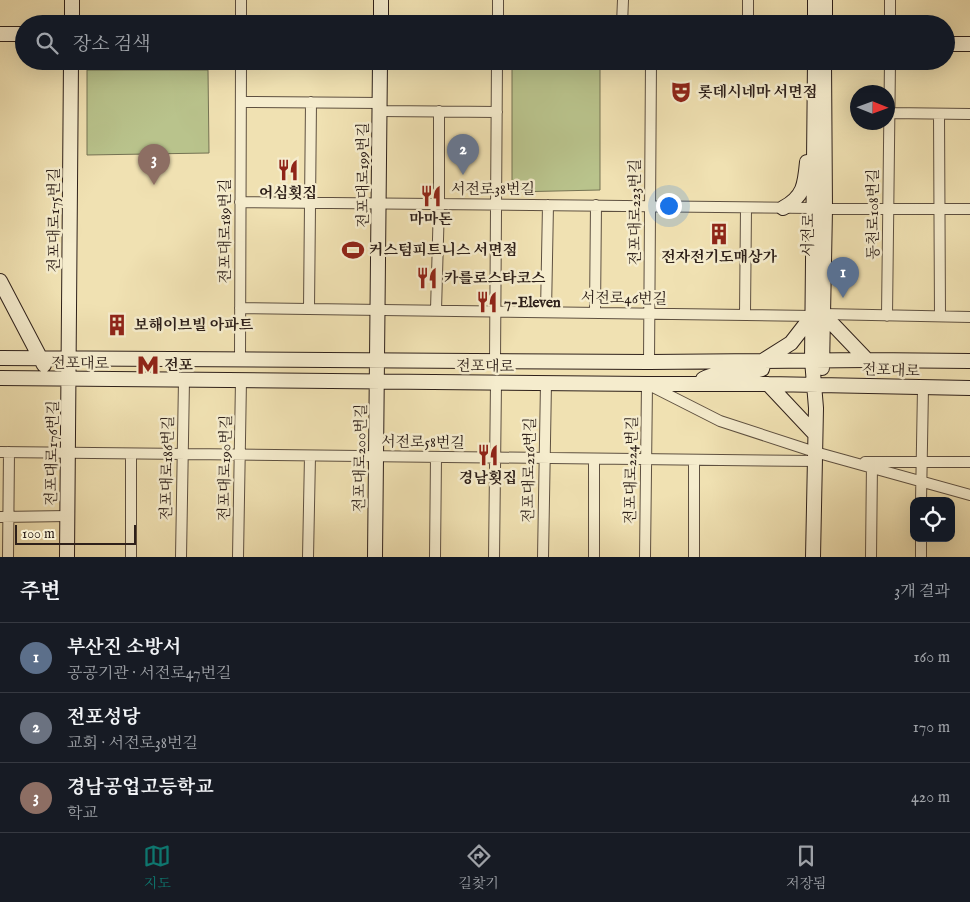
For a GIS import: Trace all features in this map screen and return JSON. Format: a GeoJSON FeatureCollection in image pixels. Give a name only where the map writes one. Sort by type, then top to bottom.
{"type":"FeatureCollection","features":[{"type":"Feature","properties":{"kind":"main road"},"geometry":{"type":"LineString","coordinates":[[72,0],[72,15]]}},
{"type":"Feature","properties":{"kind":"main road"},"geometry":{"type":"LineString","coordinates":[[381,0],[381,15]]}},
{"type":"Feature","properties":{"kind":"main road"},"geometry":{"type":"LineString","coordinates":[[815,0],[815,15]]}},
{"type":"Feature","properties":{"kind":"main road"},"geometry":{"type":"LineString","coordinates":[[825,0],[825,15]]}},
{"type":"Feature","properties":{"kind":"main road"},"geometry":{"type":"LineString","coordinates":[[0,34],[15,34]]}},
{"type":"Feature","properties":{"kind":"main road"},"geometry":{"type":"LineString","coordinates":[[955,44],[970,44]]}},
{"type":"Feature","properties":{"kind":"main road","name":"전포대로175번길"},"geometry":{"type":"LineString","coordinates":[[69,379],[71,70]]}},
{"type":"Feature","properties":{"kind":"main road","name":"전포대로199번길"},"geometry":{"type":"LineString","coordinates":[[378,360],[380,70]]}},
{"type":"Feature","properties":{"kind":"main road","name":"서전로"},"geometry":{"type":"LineString","coordinates":[[815,70],[813,137],[820,209]]}},
{"type":"Feature","properties":{"kind":"main road","name":"서전로"},"geometry":{"type":"LineString","coordinates":[[813,557],[824,70]]}},
{"type":"Feature","properties":{"kind":"main road"},"geometry":{"type":"LineString","coordinates":[[783,208],[796,200],[803,187],[807,159],[813,137]]}},
{"type":"Feature","properties":{"kind":"main road"},"geometry":{"type":"LineString","coordinates":[[0,281],[51,378]]}},
{"type":"Feature","properties":{"kind":"main road"},"geometry":{"type":"LineString","coordinates":[[696,384],[709,376],[762,369],[762,365],[758,361],[791,343],[818,315],[867,360]]}},
{"type":"Feature","properties":{"kind":"main road","name":"전포대로"},"geometry":{"type":"LineString","coordinates":[[0,358],[649,362],[970,361]]}},
{"type":"Feature","properties":{"kind":"main road","name":"전포대로200번길"},"geometry":{"type":"LineString","coordinates":[[375,557],[378,360]]}},
{"type":"Feature","properties":{"kind":"main road","name":"전포대로"},"geometry":{"type":"LineString","coordinates":[[0,378],[768,384],[970,388]]}},
{"type":"Feature","properties":{"kind":"main road","name":"전포대로176번길"},"geometry":{"type":"LineString","coordinates":[[67,557],[69,379]]}},
{"type":"Feature","properties":{"kind":"main road"},"geometry":{"type":"LineString","coordinates":[[768,384],[815,434]]}},
{"type":"Feature","properties":{"kind":"street"},"geometry":{"type":"LineString","coordinates":[[241,0],[241,15]]}},
{"type":"Feature","properties":{"kind":"street"},"geometry":{"type":"LineString","coordinates":[[498,0],[498,15]]}},
{"type":"Feature","properties":{"kind":"street"},"geometry":{"type":"LineString","coordinates":[[622,15],[623,0]]}},
{"type":"Feature","properties":{"kind":"street"},"geometry":{"type":"LineString","coordinates":[[748,0],[748,15]]}},
{"type":"Feature","properties":{"kind":"street"},"geometry":{"type":"LineString","coordinates":[[890,0],[890,15]]}},
{"type":"Feature","properties":{"kind":"street","name":"전포대로189번길"},"geometry":{"type":"LineString","coordinates":[[240,360],[241,70]]}},
{"type":"Feature","properties":{"kind":"street"},"geometry":{"type":"LineString","coordinates":[[495,361],[497,70]]}},
{"type":"Feature","properties":{"kind":"street","name":"전포대로223번길"},"geometry":{"type":"LineString","coordinates":[[649,362],[651,70]]}},
{"type":"Feature","properties":{"kind":"street","name":"동천로108번길"},"geometry":{"type":"LineString","coordinates":[[890,70],[890,85]]}},
{"type":"Feature","properties":{"kind":"street"},"geometry":{"type":"LineString","coordinates":[[241,102],[311,102],[380,107]]}},
{"type":"Feature","properties":{"kind":"street"},"geometry":{"type":"LineString","coordinates":[[309,309],[311,102]]}},
{"type":"Feature","properties":{"kind":"street","name":"전포대로199번길"},"geometry":{"type":"LineString","coordinates":[[380,107],[497,112]]}},
{"type":"Feature","properties":{"kind":"street","name":"서전로38번길"},"geometry":{"type":"LineString","coordinates":[[439,111],[439,204]]}},
{"type":"Feature","properties":{"kind":"street"},"geometry":{"type":"LineString","coordinates":[[895,113],[970,114]]}},
{"type":"Feature","properties":{"kind":"street"},"geometry":{"type":"LineString","coordinates":[[939,114],[940,316]]}},
{"type":"Feature","properties":{"kind":"street","name":"동천로108번길"},"geometry":{"type":"LineString","coordinates":[[887,316],[889,130]]}},
{"type":"Feature","properties":{"kind":"street","name":"서전로38번길"},"geometry":{"type":"LineString","coordinates":[[240,202],[970,209]]}},
{"type":"Feature","properties":{"kind":"street"},"geometry":{"type":"LineString","coordinates":[[436,310],[439,204]]}},
{"type":"Feature","properties":{"kind":"street","name":"서전로38번길"},"geometry":{"type":"LineString","coordinates":[[546,312],[548,205]]}},
{"type":"Feature","properties":{"kind":"street"},"geometry":{"type":"LineString","coordinates":[[595,312],[596,205]]}},
{"type":"Feature","properties":{"kind":"street"},"geometry":{"type":"LineString","coordinates":[[745,314],[746,208]]}},
{"type":"Feature","properties":{"kind":"street","name":"서전로46번길"},"geometry":{"type":"LineString","coordinates":[[240,308],[970,317]]}},
{"type":"Feature","properties":{"kind":"street","name":"전포대로186번길"},"geometry":{"type":"LineString","coordinates":[[181,557],[184,380]]}},
{"type":"Feature","properties":{"kind":"street","name":"전포대로190번길"},"geometry":{"type":"LineString","coordinates":[[238,557],[241,380]]}},
{"type":"Feature","properties":{"kind":"street"},"geometry":{"type":"LineString","coordinates":[[494,557],[496,383]]}},
{"type":"Feature","properties":{"kind":"street","name":"전포대로216번길"},"geometry":{"type":"LineString","coordinates":[[543,557],[546,383]]}},
{"type":"Feature","properties":{"kind":"street"},"geometry":{"type":"LineString","coordinates":[[648,384],[720,421],[815,456],[872,465],[922,482],[970,495]]}},
{"type":"Feature","properties":{"kind":"street","name":"전포대로224번길"},"geometry":{"type":"LineString","coordinates":[[645,557],[648,384]]}},
{"type":"Feature","properties":{"kind":"street"},"geometry":{"type":"LineString","coordinates":[[921,497],[922,388]]}},
{"type":"Feature","properties":{"kind":"street"},"geometry":{"type":"LineString","coordinates":[[4,452],[4,517],[8,557]]}},
{"type":"Feature","properties":{"kind":"street","name":"서전로58번길"},"geometry":{"type":"LineString","coordinates":[[4,452],[694,460],[815,456]]}},
{"type":"Feature","properties":{"kind":"street"},"geometry":{"type":"LineString","coordinates":[[130,557],[131,454]]}},
{"type":"Feature","properties":{"kind":"street"},"geometry":{"type":"LineString","coordinates":[[308,557],[310,456]]}},
{"type":"Feature","properties":{"kind":"street"},"geometry":{"type":"LineString","coordinates":[[435,557],[436,457]]}},
{"type":"Feature","properties":{"kind":"street"},"geometry":{"type":"LineString","coordinates":[[594,458],[594,557]]}},
{"type":"Feature","properties":{"kind":"street"},"geometry":{"type":"LineString","coordinates":[[694,460],[694,557]]}},
{"type":"Feature","properties":{"kind":"street"},"geometry":{"type":"LineString","coordinates":[[872,465],[970,462]]}},
{"type":"Feature","properties":{"kind":"street"},"geometry":{"type":"LineString","coordinates":[[871,557],[872,465]]}},
{"type":"Feature","properties":{"kind":"street"},"geometry":{"type":"LineString","coordinates":[[4,517],[68,516]]}},
{"type":"Feature","properties":{"kind":"street"},"geometry":{"type":"LineString","coordinates":[[921,542],[921,557]]}},
{"type":"Feature","properties":{"kind":"green space"},"geometry":{"type":"Polygon","coordinates":[[[87,70],[208,70],[209,153],[87,155],[87,70]]]}},
{"type":"Feature","properties":{"kind":"green space"},"geometry":{"type":"Polygon","coordinates":[[[512,70],[600,70],[600,190],[512,192],[512,70]]]}},
{"type":"Feature","properties":{"kind":"place","name":"롯데시네마 서면점"},"geometry":{"type":"Point","coordinates":[681,92]}},
{"type":"Feature","properties":{"kind":"place","name":"어심횟집"},"geometry":{"type":"Point","coordinates":[288,170]}},
{"type":"Feature","properties":{"kind":"place","name":"전포성당"},"geometry":{"type":"Point","coordinates":[463,175]}},
{"type":"Feature","properties":{"kind":"place","name":"경남공업고등학교"},"geometry":{"type":"Point","coordinates":[154,185]}},
{"type":"Feature","properties":{"kind":"place","name":"마마돈"},"geometry":{"type":"Point","coordinates":[431,196]}},
{"type":"Feature","properties":{"kind":"place","name":"전자전기도매상가"},"geometry":{"type":"Point","coordinates":[719,234]}},
{"type":"Feature","properties":{"kind":"place","name":"커스텀피트니스 서면점"},"geometry":{"type":"Point","coordinates":[353,250]}},
{"type":"Feature","properties":{"kind":"place","name":"카를로스타코스"},"geometry":{"type":"Point","coordinates":[427,278]}},
{"type":"Feature","properties":{"kind":"place","name":"부산진 소방서"},"geometry":{"type":"Point","coordinates":[843,298]}},
{"type":"Feature","properties":{"kind":"place","name":"7-Eleven"},"geometry":{"type":"Point","coordinates":[487,302]}},
{"type":"Feature","properties":{"kind":"place","name":"보해이브빌 아파트"},"geometry":{"type":"Point","coordinates":[117,325]}},
{"type":"Feature","properties":{"kind":"place","name":"전포"},"geometry":{"type":"Point","coordinates":[148,365]}},
{"type":"Feature","properties":{"kind":"place","name":"경남횟집"},"geometry":{"type":"Point","coordinates":[488,455]}}]}
